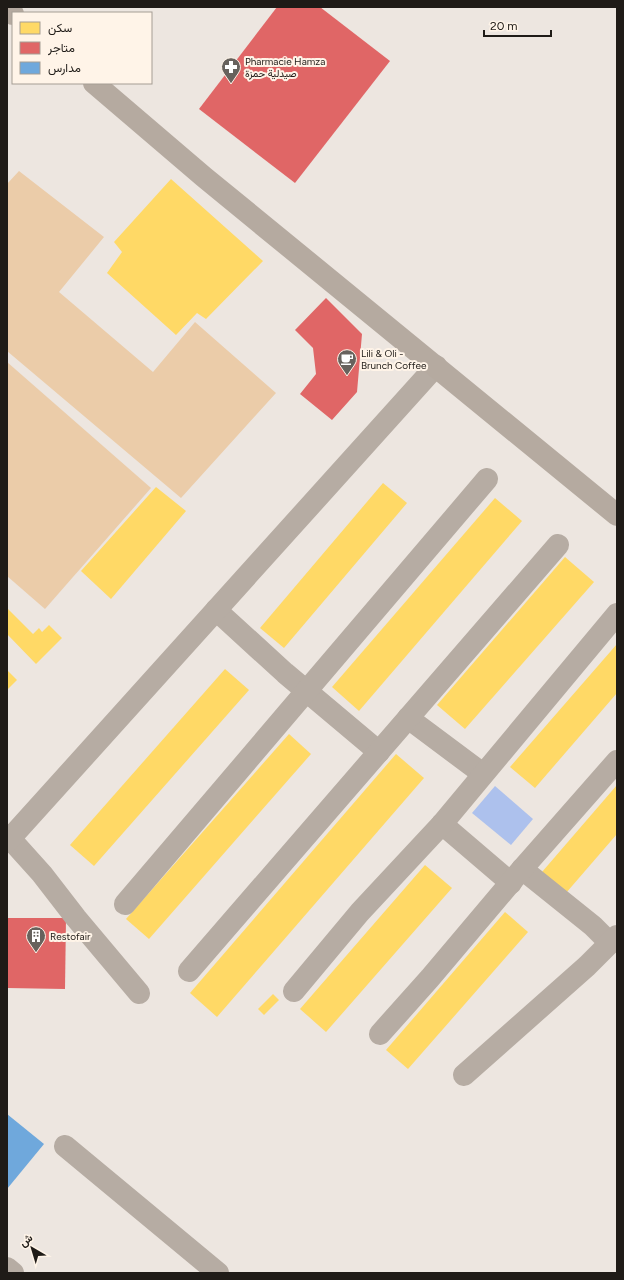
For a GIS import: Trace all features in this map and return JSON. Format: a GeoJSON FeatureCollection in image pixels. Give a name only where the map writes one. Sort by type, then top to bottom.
{"type":"FeatureCollection","features":[{"type":"Feature","properties":{"kind":"street"},"geometry":{"type":"LineString","coordinates":[[95,84],[204,176],[617,515]]}},
{"type":"Feature","properties":{"kind":"street"},"geometry":{"type":"LineString","coordinates":[[139,993],[76,918],[42,874],[8,839],[436,366]]}},
{"type":"Feature","properties":{"kind":"street"},"geometry":{"type":"LineString","coordinates":[[125,904],[487,479]]}},
{"type":"Feature","properties":{"kind":"street"},"geometry":{"type":"LineString","coordinates":[[189,971],[558,545]]}},
{"type":"Feature","properties":{"kind":"street"},"geometry":{"type":"LineString","coordinates":[[216,610],[262,653],[379,752]]}},
{"type":"Feature","properties":{"kind":"street"},"geometry":{"type":"LineString","coordinates":[[294,991],[360,912],[442,824],[617,614]]}},
{"type":"Feature","properties":{"kind":"street"},"geometry":{"type":"LineString","coordinates":[[408,718],[483,774]]}},
{"type":"Feature","properties":{"kind":"street"},"geometry":{"type":"LineString","coordinates":[[380,1034],[617,761]]}},
{"type":"Feature","properties":{"kind":"street"},"geometry":{"type":"LineString","coordinates":[[442,824],[516,876],[614,940],[464,1075]]}},
{"type":"Feature","properties":{"kind":"street"},"geometry":{"type":"LineString","coordinates":[[65,1146],[218,1273]]}},
{"type":"Feature","properties":{"kind":"street"},"geometry":{"type":"LineString","coordinates":[[7,1268],[14,1273]]}},
{"type":"Feature","properties":{"kind":"shaded area"},"geometry":{"type":"Polygon","coordinates":[[[19,171],[104,237],[59,292],[153,372],[195,322],[276,393],[181,498],[7,351],[7,184],[19,171]]]}},
{"type":"Feature","properties":{"kind":"shaded area"},"geometry":{"type":"Polygon","coordinates":[[[7,362],[151,488],[45,609],[7,576],[7,362]]]}},
{"type":"Feature","properties":{"kind":"water"},"geometry":{"type":"Polygon","coordinates":[[[495,786],[533,819],[511,845],[472,813],[495,786]]]}},
{"type":"Feature","properties":{"kind":"building: سكن"},"geometry":{"type":"Polygon","coordinates":[[[171,179],[263,261],[206,319],[197,313],[176,335],[107,273],[122,252],[114,242],[171,179]]]}},
{"type":"Feature","properties":{"kind":"building: سكن"},"geometry":{"type":"Polygon","coordinates":[[[383,483],[407,503],[284,648],[260,628],[383,483]]]}},
{"type":"Feature","properties":{"kind":"building: سكن"},"geometry":{"type":"Polygon","coordinates":[[[156,487],[186,511],[111,599],[81,571],[156,487]]]}},
{"type":"Feature","properties":{"kind":"building: سكن"},"geometry":{"type":"Polygon","coordinates":[[[495,498],[522,521],[359,711],[332,687],[495,498]]]}},
{"type":"Feature","properties":{"kind":"building: سكن"},"geometry":{"type":"Polygon","coordinates":[[[565,557],[594,582],[465,729],[437,705],[565,557]]]}},
{"type":"Feature","properties":{"kind":"building: سكن"},"geometry":{"type":"Polygon","coordinates":[[[7,608],[33,634],[39,628],[42,632],[49,625],[62,638],[36,664],[7,634],[7,608]]]}},
{"type":"Feature","properties":{"kind":"building: سكن"},"geometry":{"type":"Polygon","coordinates":[[[617,644],[617,693],[535,788],[510,767],[617,644]]]}},
{"type":"Feature","properties":{"kind":"building: سكن"},"geometry":{"type":"Polygon","coordinates":[[[225,669],[249,690],[94,866],[70,845],[225,669]]]}},
{"type":"Feature","properties":{"kind":"building: سكن"},"geometry":{"type":"Polygon","coordinates":[[[7,670],[17,680],[7,690],[7,670]]]}},
{"type":"Feature","properties":{"kind":"building: سكن"},"geometry":{"type":"Polygon","coordinates":[[[289,734],[311,754],[149,939],[126,919],[289,734]]]}},
{"type":"Feature","properties":{"kind":"building: سكن"},"geometry":{"type":"Polygon","coordinates":[[[396,754],[424,778],[217,1017],[190,993],[396,754]]]}},
{"type":"Feature","properties":{"kind":"building: سكن"},"geometry":{"type":"Polygon","coordinates":[[[617,785],[617,834],[566,893],[542,872],[617,785]]]}},
{"type":"Feature","properties":{"kind":"building: سكن"},"geometry":{"type":"Polygon","coordinates":[[[425,865],[452,888],[326,1032],[300,1009],[425,865]]]}},
{"type":"Feature","properties":{"kind":"building: سكن"},"geometry":{"type":"Polygon","coordinates":[[[505,912],[528,932],[408,1069],[386,1050],[505,912]]]}},
{"type":"Feature","properties":{"kind":"building: سكن"},"geometry":{"type":"Polygon","coordinates":[[[273,994],[279,1000],[264,1015],[258,1009],[273,994]]]}},
{"type":"Feature","properties":{"kind":"building: متاجر"},"geometry":{"type":"Polygon","coordinates":[[[277,7],[320,7],[390,61],[295,183],[199,109],[277,7]]]}},
{"type":"Feature","properties":{"kind":"building: متاجر"},"geometry":{"type":"Polygon","coordinates":[[[326,298],[362,334],[357,392],[332,420],[300,394],[316,374],[313,348],[295,330],[326,298]]]}},
{"type":"Feature","properties":{"kind":"building: متاجر","name":"Restofair"},"geometry":{"type":"Polygon","coordinates":[[[7,918],[66,918],[65,989],[7,988],[7,918]]]}},
{"type":"Feature","properties":{"kind":"building: مدارس"},"geometry":{"type":"Polygon","coordinates":[[[7,1114],[44,1144],[7,1189],[7,1114]]]}},
{"type":"Feature","properties":{"kind":"place","name":"Pharmacie Hamza صيدلية حمزة"},"geometry":{"type":"Point","coordinates":[231,84]}},
{"type":"Feature","properties":{"kind":"place","name":"Lili & Oli - Brunch Coffee"},"geometry":{"type":"Point","coordinates":[347,376]}},
{"type":"Feature","properties":{"kind":"place","name":"Restofair"},"geometry":{"type":"Point","coordinates":[36,953]}}]}
